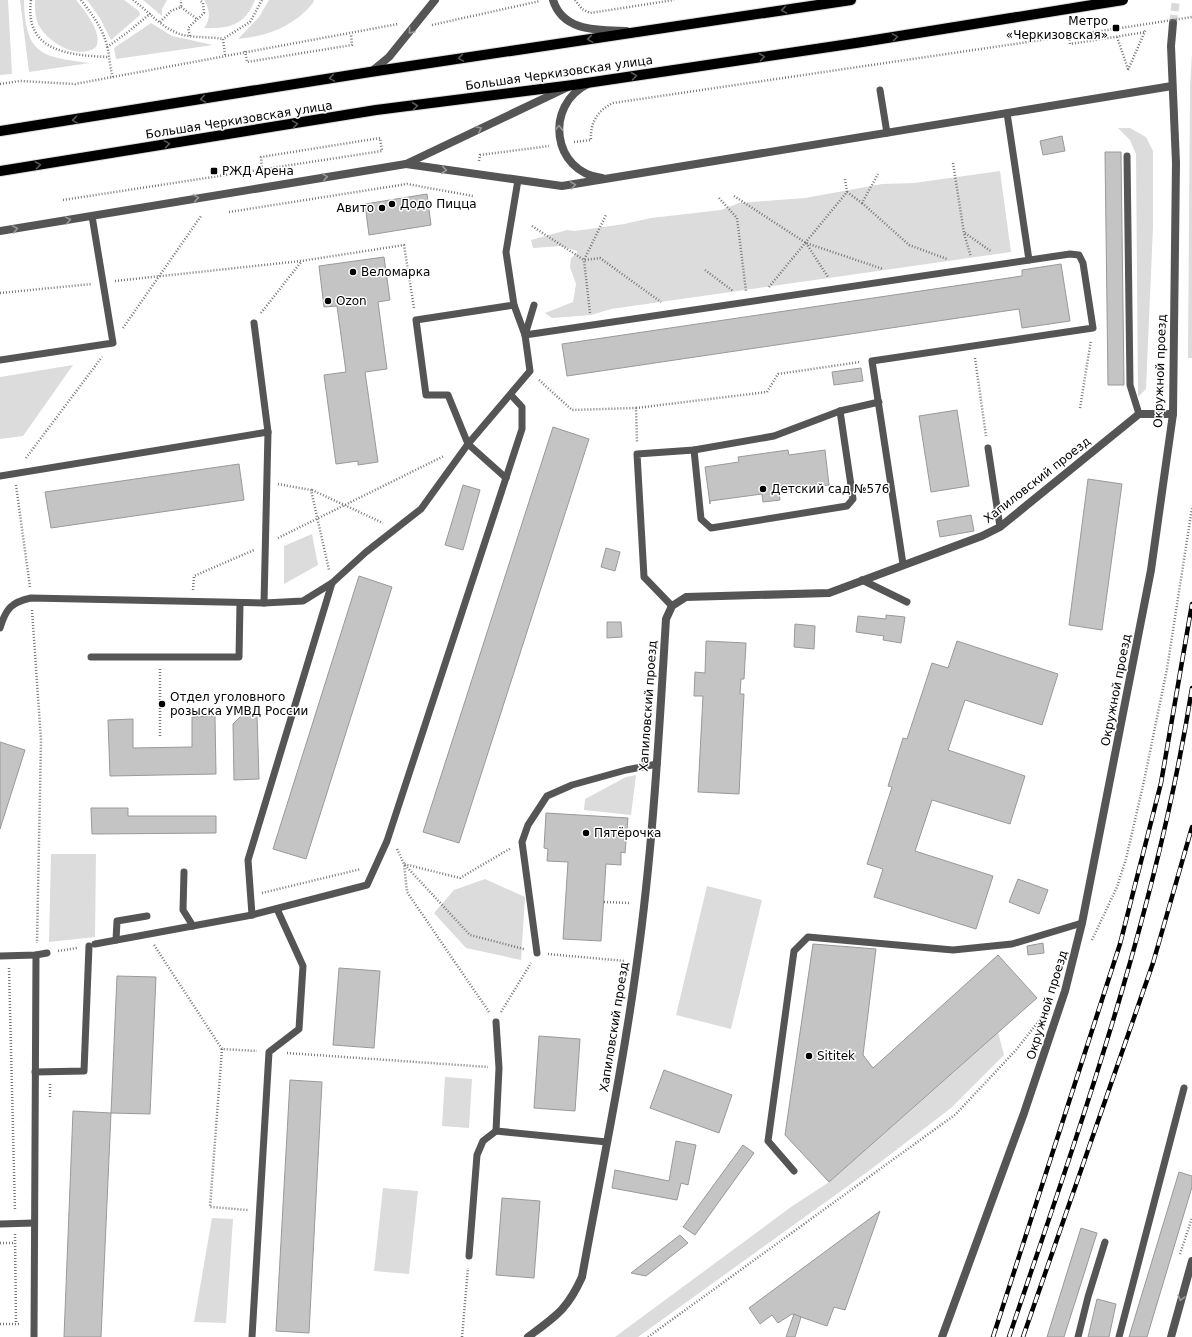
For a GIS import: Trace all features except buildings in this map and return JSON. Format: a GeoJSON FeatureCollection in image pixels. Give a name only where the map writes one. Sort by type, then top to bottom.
{"type":"FeatureCollection","features":[{"type":"Feature","properties":{"kind":"main road"},"geometry":{"type":"LineString","coordinates":[[0,131],[370,72],[850,0]]}},
{"type":"Feature","properties":{"kind":"main road","name":"Большая Черкизовская улица"},"geometry":{"type":"LineString","coordinates":[[0,171],[376,110],[573,85],[856,43],[1123,0]]}},
{"type":"Feature","properties":{"kind":"street"},"geometry":{"type":"LineString","coordinates":[[553,0],[562,17],[579,27],[597,30],[642,31]]}},
{"type":"Feature","properties":{"kind":"street"},"geometry":{"type":"LineString","coordinates":[[370,72],[390,57],[432,1]]}},
{"type":"Feature","properties":{"kind":"street","name":"Окружной проезд"},"geometry":{"type":"LineString","coordinates":[[942,1337],[1048,1046],[1065,991],[1082,923],[1151,570],[1173,414],[1176,163],[1171,46],[1173,23]]}},
{"type":"Feature","properties":{"kind":"street"},"geometry":{"type":"LineString","coordinates":[[595,81],[581,88],[569,99],[561,113],[558,128],[561,144],[568,159],[576,166],[594,177],[610,178]]}},
{"type":"Feature","properties":{"kind":"street"},"geometry":{"type":"LineString","coordinates":[[0,231],[406,164],[573,85]]}},
{"type":"Feature","properties":{"kind":"street"},"geometry":{"type":"LineString","coordinates":[[406,164],[562,186],[1172,86]]}},
{"type":"Feature","properties":{"kind":"street"},"geometry":{"type":"LineString","coordinates":[[1140,414],[1173,414]]}},
{"type":"Feature","properties":{"kind":"street","name":"Хапиловский проезд"},"geometry":{"type":"LineString","coordinates":[[528,1337],[561,1312],[572,1298],[582,1277],[637,962],[657,764],[666,619],[672,606],[686,597],[830,593],[903,564],[982,536],[1000,526],[1140,414]]}},
{"type":"Feature","properties":{"kind":"street"},"geometry":{"type":"LineString","coordinates":[[1171,1337],[1192,1261]]}},
{"type":"Feature","properties":{"kind":"lane"},"geometry":{"type":"LineString","coordinates":[[880,90],[887,133]]}},
{"type":"Feature","properties":{"kind":"lane"},"geometry":{"type":"LineString","coordinates":[[1008,113],[1029,260]]}},
{"type":"Feature","properties":{"kind":"lane"},"geometry":{"type":"LineString","coordinates":[[1127,156],[1130,385],[1140,414]]}},
{"type":"Feature","properties":{"kind":"lane"},"geometry":{"type":"LineString","coordinates":[[0,628],[4,616],[16,601],[31,598],[264,604],[303,601],[332,583],[366,552],[421,509],[468,444],[530,371],[525,335],[514,305],[506,252],[518,180]]}},
{"type":"Feature","properties":{"kind":"lane"},"geometry":{"type":"LineString","coordinates":[[0,360],[113,343],[92,216]]}},
{"type":"Feature","properties":{"kind":"lane"},"geometry":{"type":"LineString","coordinates":[[525,335],[1070,254],[1079,255],[1083,263],[1093,328],[872,361],[903,564]]}},
{"type":"Feature","properties":{"kind":"lane"},"geometry":{"type":"LineString","coordinates":[[506,478],[468,444],[448,394],[426,395],[416,320],[514,305]]}},
{"type":"Feature","properties":{"kind":"lane"},"geometry":{"type":"LineString","coordinates":[[525,335],[534,305]]}},
{"type":"Feature","properties":{"kind":"lane"},"geometry":{"type":"LineString","coordinates":[[254,323],[268,432],[264,604]]}},
{"type":"Feature","properties":{"kind":"lane"},"geometry":{"type":"LineString","coordinates":[[35,1072],[84,1071],[92,945],[252,915],[366,885],[388,841],[522,429],[522,407],[511,395]]}},
{"type":"Feature","properties":{"kind":"lane"},"geometry":{"type":"LineString","coordinates":[[672,606],[644,577],[637,454],[694,450],[774,436],[840,411],[879,402]]}},
{"type":"Feature","properties":{"kind":"lane"},"geometry":{"type":"LineString","coordinates":[[694,450],[701,519],[711,528],[847,506],[853,499],[840,411]]}},
{"type":"Feature","properties":{"kind":"lane"},"geometry":{"type":"LineString","coordinates":[[0,476],[268,432]]}},
{"type":"Feature","properties":{"kind":"lane"},"geometry":{"type":"LineString","coordinates":[[988,448],[1000,526]]}},
{"type":"Feature","properties":{"kind":"lane"},"geometry":{"type":"LineString","coordinates":[[862,580],[907,602]]}},
{"type":"Feature","properties":{"kind":"lane"},"geometry":{"type":"LineString","coordinates":[[252,915],[248,860],[332,583]]}},
{"type":"Feature","properties":{"kind":"lane"},"geometry":{"type":"LineString","coordinates":[[91,657],[239,658],[240,603]]}},
{"type":"Feature","properties":{"kind":"lane"},"geometry":{"type":"LineString","coordinates":[[537,953],[522,842],[528,825],[547,796],[572,785],[610,774],[657,764]]}},
{"type":"Feature","properties":{"kind":"lane"},"geometry":{"type":"LineString","coordinates":[[184,872],[183,910],[193,926]]}},
{"type":"Feature","properties":{"kind":"lane"},"geometry":{"type":"LineString","coordinates":[[252,1337],[269,1052],[299,1029],[303,966],[277,909]]}},
{"type":"Feature","properties":{"kind":"lane"},"geometry":{"type":"LineString","coordinates":[[116,940],[116,920],[147,916]]}},
{"type":"Feature","properties":{"kind":"lane"},"geometry":{"type":"LineString","coordinates":[[794,1171],[768,1141],[794,951],[808,937],[953,950],[1012,944],[1082,923]]}},
{"type":"Feature","properties":{"kind":"lane"},"geometry":{"type":"LineString","coordinates":[[0,956],[36,955],[48,953]]}},
{"type":"Feature","properties":{"kind":"lane"},"geometry":{"type":"LineString","coordinates":[[34,1337],[36,955]]}},
{"type":"Feature","properties":{"kind":"lane"},"geometry":{"type":"LineString","coordinates":[[496,1022],[499,1068],[496,1131]]}},
{"type":"Feature","properties":{"kind":"lane"},"geometry":{"type":"LineString","coordinates":[[1119,1337],[1184,1088]]}},
{"type":"Feature","properties":{"kind":"lane"},"geometry":{"type":"LineString","coordinates":[[469,1256],[477,1155],[484,1141],[496,1131],[606,1142]]}},
{"type":"Feature","properties":{"kind":"lane"},"geometry":{"type":"LineString","coordinates":[[0,1224],[34,1223]]}},
{"type":"Feature","properties":{"kind":"lane"},"geometry":{"type":"LineString","coordinates":[[1078,1337],[1088,1297],[1105,1242]]}},
{"type":"Feature","properties":{"kind":"path"},"geometry":{"type":"LineString","coordinates":[[31,0],[29,10],[32,28],[47,44],[58,52],[80,56],[108,57]]}},
{"type":"Feature","properties":{"kind":"path"},"geometry":{"type":"LineString","coordinates":[[81,0],[101,29],[107,47],[113,76]]}},
{"type":"Feature","properties":{"kind":"path"},"geometry":{"type":"LineString","coordinates":[[133,0],[175,32],[190,36],[207,36],[223,39],[250,22],[262,0]]}},
{"type":"Feature","properties":{"kind":"path"},"geometry":{"type":"LineString","coordinates":[[181,7],[182,0]]}},
{"type":"Feature","properties":{"kind":"path"},"geometry":{"type":"LineString","coordinates":[[190,36],[188,28],[204,13],[203,3],[200,0]]}},
{"type":"Feature","properties":{"kind":"path"},"geometry":{"type":"LineString","coordinates":[[426,26],[544,0]]}},
{"type":"Feature","properties":{"kind":"path"},"geometry":{"type":"LineString","coordinates":[[575,0],[582,9],[590,12],[674,0]]}},
{"type":"Feature","properties":{"kind":"path"},"geometry":{"type":"LineString","coordinates":[[160,22],[171,11],[181,7]]}},
{"type":"Feature","properties":{"kind":"path"},"geometry":{"type":"LineString","coordinates":[[181,7],[197,19]]}},
{"type":"Feature","properties":{"kind":"path"},"geometry":{"type":"LineString","coordinates":[[107,47],[151,13]]}},
{"type":"Feature","properties":{"kind":"path"},"geometry":{"type":"LineString","coordinates":[[574,142],[591,140],[591,132],[595,118],[605,107],[613,103],[1192,17]]}},
{"type":"Feature","properties":{"kind":"path"},"geometry":{"type":"LineString","coordinates":[[0,84],[20,81],[75,84],[245,51],[351,34],[405,23]]}},
{"type":"Feature","properties":{"kind":"path"},"geometry":{"type":"LineString","coordinates":[[1068,36],[1070,44],[1146,31],[1128,70],[1117,37]]}},
{"type":"Feature","properties":{"kind":"path"},"geometry":{"type":"LineString","coordinates":[[245,51],[247,62],[352,45],[351,34]]}},
{"type":"Feature","properties":{"kind":"path"},"geometry":{"type":"LineString","coordinates":[[223,39],[225,55]]}},
{"type":"Feature","properties":{"kind":"path"},"geometry":{"type":"LineString","coordinates":[[63,200],[382,151],[380,138],[260,157],[262,169]]}},
{"type":"Feature","properties":{"kind":"path"},"geometry":{"type":"LineString","coordinates":[[479,162],[480,155],[549,146]]}},
{"type":"Feature","properties":{"kind":"path"},"geometry":{"type":"LineString","coordinates":[[953,163],[964,233],[974,269]]}},
{"type":"Feature","properties":{"kind":"path"},"geometry":{"type":"LineString","coordinates":[[862,203],[878,174]]}},
{"type":"Feature","properties":{"kind":"path"},"geometry":{"type":"LineString","coordinates":[[756,301],[806,243],[846,192],[845,179]]}},
{"type":"Feature","properties":{"kind":"path"},"geometry":{"type":"LineString","coordinates":[[229,212],[407,184],[473,196]]}},
{"type":"Feature","properties":{"kind":"path"},"geometry":{"type":"LineString","coordinates":[[846,192],[862,203],[909,245],[974,269]]}},
{"type":"Feature","properties":{"kind":"path"},"geometry":{"type":"LineString","coordinates":[[734,196],[806,243],[887,270]]}},
{"type":"Feature","properties":{"kind":"path"},"geometry":{"type":"LineString","coordinates":[[719,198],[737,218],[747,302]]}},
{"type":"Feature","properties":{"kind":"path"},"geometry":{"type":"LineString","coordinates":[[591,325],[584,260],[606,215]]}},
{"type":"Feature","properties":{"kind":"path"},"geometry":{"type":"LineString","coordinates":[[36,955],[42,740],[31,598],[14,474],[113,343],[157,277],[201,216]]}},
{"type":"Feature","properties":{"kind":"path"},"geometry":{"type":"LineString","coordinates":[[532,226],[584,260],[600,258],[675,313]]}},
{"type":"Feature","properties":{"kind":"path"},"geometry":{"type":"LineString","coordinates":[[964,233],[1008,264]]}},
{"type":"Feature","properties":{"kind":"path"},"geometry":{"type":"LineString","coordinates":[[806,243],[836,289]]}},
{"type":"Feature","properties":{"kind":"path"},"geometry":{"type":"LineString","coordinates":[[0,293],[301,261],[404,245],[416,320]]}},
{"type":"Feature","properties":{"kind":"path"},"geometry":{"type":"LineString","coordinates":[[254,323],[301,261]]}},
{"type":"Feature","properties":{"kind":"path"},"geometry":{"type":"LineString","coordinates":[[705,270],[747,302]]}},
{"type":"Feature","properties":{"kind":"path"},"geometry":{"type":"LineString","coordinates":[[1080,408],[1093,328]]}},
{"type":"Feature","properties":{"kind":"path"},"geometry":{"type":"LineString","coordinates":[[973,346],[988,448]]}},
{"type":"Feature","properties":{"kind":"path"},"geometry":{"type":"LineString","coordinates":[[530,371],[546,388],[572,410],[636,408],[767,392],[778,374],[872,361]]}},
{"type":"Feature","properties":{"kind":"path"},"geometry":{"type":"LineString","coordinates":[[636,408],[637,454]]}},
{"type":"Feature","properties":{"kind":"path"},"geometry":{"type":"LineString","coordinates":[[191,602],[194,576],[318,519],[468,444]]}},
{"type":"Feature","properties":{"kind":"path"},"geometry":{"type":"LineString","coordinates":[[267,482],[311,490],[381,522]]}},
{"type":"Feature","properties":{"kind":"path"},"geometry":{"type":"LineString","coordinates":[[311,490],[328,566]]}},
{"type":"Feature","properties":{"kind":"path"},"geometry":{"type":"LineString","coordinates":[[1090,946],[1116,887],[1126,859],[1167,669],[1192,508]]}},
{"type":"Feature","properties":{"kind":"path"},"geometry":{"type":"LineString","coordinates":[[160,657],[160,736]]}},
{"type":"Feature","properties":{"kind":"path"},"geometry":{"type":"LineString","coordinates":[[388,841],[395,846],[404,864],[470,935],[537,953],[637,962]]}},
{"type":"Feature","properties":{"kind":"path"},"geometry":{"type":"LineString","coordinates":[[404,864],[460,878],[522,842]]}},
{"type":"Feature","properties":{"kind":"path"},"geometry":{"type":"LineString","coordinates":[[404,864],[407,892],[496,1022],[537,953]]}},
{"type":"Feature","properties":{"kind":"path"},"geometry":{"type":"LineString","coordinates":[[258,887],[259,894],[367,867]]}},
{"type":"Feature","properties":{"kind":"path"},"geometry":{"type":"LineString","coordinates":[[604,902],[644,904]]}},
{"type":"Feature","properties":{"kind":"path"},"geometry":{"type":"LineString","coordinates":[[48,953],[92,945]]}},
{"type":"Feature","properties":{"kind":"path"},"geometry":{"type":"LineString","coordinates":[[9,956],[16,1324]]}},
{"type":"Feature","properties":{"kind":"path"},"geometry":{"type":"LineString","coordinates":[[648,1337],[956,1114],[1016,1050],[1044,1015]]}},
{"type":"Feature","properties":{"kind":"path"},"geometry":{"type":"LineString","coordinates":[[222,1050],[210,1207],[260,1211]]}},
{"type":"Feature","properties":{"kind":"path"},"geometry":{"type":"LineString","coordinates":[[1188,1230],[1192,1218]]}},
{"type":"Feature","properties":{"kind":"path"},"geometry":{"type":"LineString","coordinates":[[0,1243],[15,1242]]}},
{"type":"Feature","properties":{"kind":"path"},"geometry":{"type":"LineString","coordinates":[[462,1337],[469,1256]]}},
{"type":"Feature","properties":{"kind":"shaded area"},"geometry":{"type":"Polygon","coordinates":[[[0,0],[8,0],[12,74],[0,75],[0,0]]]}},
{"type":"Feature","properties":{"kind":"shaded area"},"geometry":{"type":"Polygon","coordinates":[[[20,0],[24,0],[25,18],[28,32],[33,43],[39,50],[48,55],[73,61],[90,63],[29,72],[20,0]]]}},
{"type":"Feature","properties":{"kind":"shaded area"},"geometry":{"type":"Polygon","coordinates":[[[35,0],[76,0],[92,22],[95,29],[98,41],[96,47],[89,51],[72,51],[64,48],[48,37],[38,24],[35,0]]]}},
{"type":"Feature","properties":{"kind":"shaded area"},"geometry":{"type":"Polygon","coordinates":[[[87,0],[124,0],[139,11],[140,15],[111,40],[100,18],[87,0]]]}},
{"type":"Feature","properties":{"kind":"shaded area"},"geometry":{"type":"Polygon","coordinates":[[[143,0],[167,0],[162,9],[162,16],[143,0]]]}},
{"type":"Feature","properties":{"kind":"shaded area"},"geometry":{"type":"Polygon","coordinates":[[[204,0],[255,0],[246,15],[235,24],[221,28],[213,28],[204,28],[208,21],[209,14],[208,7],[204,0]]]}},
{"type":"Feature","properties":{"kind":"shaded area"},"geometry":{"type":"Polygon","coordinates":[[[269,0],[314,0],[313,3],[297,18],[279,29],[270,33],[238,39],[259,17],[269,0]]]}},
{"type":"Feature","properties":{"kind":"shaded area"},"geometry":{"type":"Polygon","coordinates":[[[151,23],[172,36],[213,45],[116,59],[114,48],[151,23]]]}},
{"type":"Feature","properties":{"kind":"shaded area"},"geometry":{"type":"Polygon","coordinates":[[[1192,53],[1192,358],[1188,358],[1190,87],[1192,53]]]}},
{"type":"Feature","properties":{"kind":"shaded area"},"geometry":{"type":"Polygon","coordinates":[[[1118,128],[1130,128],[1146,137],[1153,151],[1153,227],[1146,389],[1138,397],[1136,154],[1130,140],[1118,128]]]}},
{"type":"Feature","properties":{"kind":"shaded area"},"geometry":{"type":"Polygon","coordinates":[[[1000,171],[1011,252],[611,309],[591,315],[552,318],[545,313],[573,302],[576,284],[570,267],[571,258],[577,253],[577,251],[561,246],[533,248],[531,240],[567,230],[575,231],[624,224],[651,218],[721,210],[739,203],[805,198],[882,184],[914,183],[1000,171]]]}},
{"type":"Feature","properties":{"kind":"shaded area"},"geometry":{"type":"Polygon","coordinates":[[[73,365],[23,436],[0,439],[0,377],[73,365]]]}},
{"type":"Feature","properties":{"kind":"shaded area"},"geometry":{"type":"Polygon","coordinates":[[[312,534],[318,565],[284,584],[284,546],[312,534]]]}},
{"type":"Feature","properties":{"kind":"shaded area"},"geometry":{"type":"Polygon","coordinates":[[[636,775],[631,815],[584,810],[585,799],[626,777],[636,775]]]}},
{"type":"Feature","properties":{"kind":"shaded area"},"geometry":{"type":"Polygon","coordinates":[[[51,854],[96,854],[95,937],[49,942],[51,854]]]}},
{"type":"Feature","properties":{"kind":"shaded area"},"geometry":{"type":"Polygon","coordinates":[[[485,879],[525,897],[521,960],[466,948],[434,913],[454,890],[485,879]]]}},
{"type":"Feature","properties":{"kind":"shaded area"},"geometry":{"type":"Polygon","coordinates":[[[707,886],[762,900],[731,1029],[676,1015],[707,886]]]}},
{"type":"Feature","properties":{"kind":"shaded area"},"geometry":{"type":"Polygon","coordinates":[[[998,1032],[1004,1055],[951,1108],[866,1173],[638,1337],[615,1337],[791,1207],[829,1182],[998,1032]]]}},
{"type":"Feature","properties":{"kind":"shaded area"},"geometry":{"type":"Polygon","coordinates":[[[445,1077],[472,1079],[469,1128],[442,1126],[445,1077]]]}},
{"type":"Feature","properties":{"kind":"shaded area"},"geometry":{"type":"Polygon","coordinates":[[[383,1188],[418,1191],[409,1274],[374,1271],[383,1188]]]}},
{"type":"Feature","properties":{"kind":"shaded area"},"geometry":{"type":"Polygon","coordinates":[[[212,1218],[233,1219],[226,1323],[194,1322],[212,1218]]]}},
{"type":"Feature","properties":{"kind":"tunnel"},"geometry":{"type":"LineString","coordinates":[[1173,23],[1176,0]]}},
{"type":"Feature","properties":{"kind":"railway"},"geometry":{"type":"LineString","coordinates":[[993,1337],[1120,944],[1161,783],[1192,604]]}},
{"type":"Feature","properties":{"kind":"railway"},"geometry":{"type":"LineString","coordinates":[[1009,1337],[1089,1097],[1138,935],[1159,854],[1177,771],[1192,688]]}},
{"type":"Feature","properties":{"kind":"railway"},"geometry":{"type":"LineString","coordinates":[[1023,1337],[1153,963],[1192,827]]}},
{"type":"Feature","properties":{"kind":"place","name":"Метро «Черкизовская»"},"geometry":{"type":"Point","coordinates":[1116,28]}},
{"type":"Feature","properties":{"kind":"place","name":"РЖД Арена"},"geometry":{"type":"Point","coordinates":[214,171]}},
{"type":"Feature","properties":{"kind":"place","name":"Додо Пицца"},"geometry":{"type":"Point","coordinates":[392,204]}},
{"type":"Feature","properties":{"kind":"place","name":"Авито"},"geometry":{"type":"Point","coordinates":[382,208]}},
{"type":"Feature","properties":{"kind":"place","name":"Веломарка"},"geometry":{"type":"Point","coordinates":[353,272]}},
{"type":"Feature","properties":{"kind":"place","name":"Ozon"},"geometry":{"type":"Point","coordinates":[328,301]}},
{"type":"Feature","properties":{"kind":"place","name":"Детский сад №576"},"geometry":{"type":"Point","coordinates":[763,489]}},
{"type":"Feature","properties":{"kind":"place","name":"Отдел уголовного розыска УМВД России"},"geometry":{"type":"Point","coordinates":[162,704]}},
{"type":"Feature","properties":{"kind":"place","name":"Пятёрочка"},"geometry":{"type":"Point","coordinates":[586,833]}},
{"type":"Feature","properties":{"kind":"place","name":"Sititek"},"geometry":{"type":"Point","coordinates":[809,1056]}}]}
